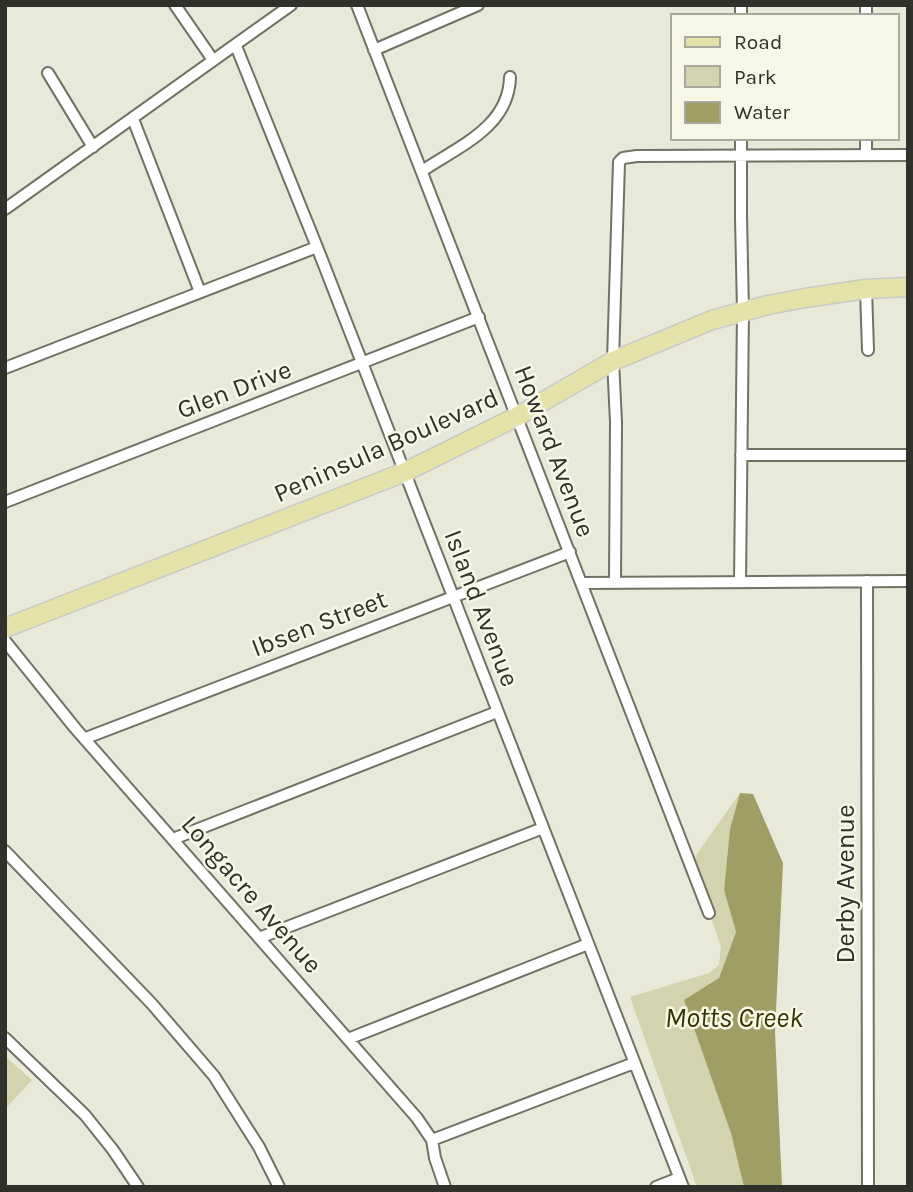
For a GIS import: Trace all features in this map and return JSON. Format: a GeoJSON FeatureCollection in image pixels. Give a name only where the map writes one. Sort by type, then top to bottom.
{"type":"FeatureCollection","features":[{"type":"Feature","properties":{"kind":"main road","name":"Peninsula Boulevard"},"geometry":{"type":"LineString","coordinates":[[5,628],[405,472],[516,417],[613,361],[712,320],[805,298],[866,289],[908,287]]}},
{"type":"Feature","properties":{"kind":"street"},"geometry":{"type":"LineString","coordinates":[[176,5],[213,60]]}},
{"type":"Feature","properties":{"kind":"street"},"geometry":{"type":"LineString","coordinates":[[5,209],[291,5]]}},
{"type":"Feature","properties":{"kind":"street","name":"Howard Avenue"},"geometry":{"type":"LineString","coordinates":[[357,5],[709,913]]}},
{"type":"Feature","properties":{"kind":"street"},"geometry":{"type":"LineString","coordinates":[[374,50],[478,5]]}},
{"type":"Feature","properties":{"kind":"street","name":"Island Avenue"},"geometry":{"type":"LineString","coordinates":[[236,46],[317,247],[681,1182]]}},
{"type":"Feature","properties":{"kind":"street"},"geometry":{"type":"LineString","coordinates":[[48,73],[93,147]]}},
{"type":"Feature","properties":{"kind":"street"},"geometry":{"type":"LineString","coordinates":[[422,171],[492,124],[502,111],[510,77]]}},
{"type":"Feature","properties":{"kind":"street"},"geometry":{"type":"LineString","coordinates":[[133,119],[200,292]]}},
{"type":"Feature","properties":{"kind":"street"},"geometry":{"type":"LineString","coordinates":[[740,582],[743,311],[741,140]]}},
{"type":"Feature","properties":{"kind":"street"},"geometry":{"type":"LineString","coordinates":[[866,140],[866,155]]}},
{"type":"Feature","properties":{"kind":"street"},"geometry":{"type":"LineString","coordinates":[[615,583],[616,422],[613,361],[619,163],[623,158],[637,156],[908,155]]}},
{"type":"Feature","properties":{"kind":"street"},"geometry":{"type":"LineString","coordinates":[[5,368],[317,247]]}},
{"type":"Feature","properties":{"kind":"street"},"geometry":{"type":"LineString","coordinates":[[866,289],[868,350]]}},
{"type":"Feature","properties":{"kind":"street","name":"Glen Drive"},"geometry":{"type":"LineString","coordinates":[[5,502],[478,317]]}},
{"type":"Feature","properties":{"kind":"street"},"geometry":{"type":"LineString","coordinates":[[741,455],[908,454]]}},
{"type":"Feature","properties":{"kind":"street","name":"Ibsen Street"},"geometry":{"type":"LineString","coordinates":[[86,738],[570,552]]}},
{"type":"Feature","properties":{"kind":"street"},"geometry":{"type":"LineString","coordinates":[[582,583],[908,580]]}},
{"type":"Feature","properties":{"kind":"street","name":"Derby Avenue"},"geometry":{"type":"LineString","coordinates":[[867,581],[868,1187]]}},
{"type":"Feature","properties":{"kind":"street","name":"Longacre Avenue"},"geometry":{"type":"LineString","coordinates":[[5,641],[75,728],[417,1118],[432,1140],[435,1158],[446,1187]]}},
{"type":"Feature","properties":{"kind":"street"},"geometry":{"type":"LineString","coordinates":[[173,839],[497,712]]}},
{"type":"Feature","properties":{"kind":"street"},"geometry":{"type":"LineString","coordinates":[[259,938],[542,828]]}},
{"type":"Feature","properties":{"kind":"street"},"geometry":{"type":"LineString","coordinates":[[5,851],[167,1021],[214,1076],[245,1123],[279,1187]]}},
{"type":"Feature","properties":{"kind":"street"},"geometry":{"type":"LineString","coordinates":[[348,1039],[588,944]]}},
{"type":"Feature","properties":{"kind":"street"},"geometry":{"type":"LineString","coordinates":[[5,1038],[85,1115],[138,1187]]}},
{"type":"Feature","properties":{"kind":"street"},"geometry":{"type":"LineString","coordinates":[[432,1140],[634,1063]]}},
{"type":"Feature","properties":{"kind":"street"},"geometry":{"type":"LineString","coordinates":[[656,1187],[681,1182]]}},
{"type":"Feature","properties":{"kind":"green space"},"geometry":{"type":"Polygon","coordinates":[[[740,793],[730,829],[724,890],[736,932],[719,978],[731,1133],[744,1187],[697,1187],[630,997],[709,973],[719,965],[721,947],[692,861],[740,793]]]}},
{"type":"Feature","properties":{"kind":"green space"},"geometry":{"type":"Polygon","coordinates":[[[5,1056],[32,1080],[6,1108],[5,1108],[5,1056]]]}},
{"type":"Feature","properties":{"kind":"water","name":"Motts Creek"},"geometry":{"type":"Polygon","coordinates":[[[740,793],[753,794],[783,863],[775,1032],[782,1187],[744,1187],[731,1133],[684,1000],[719,978],[736,932],[724,890],[730,829],[740,793]]]}}]}
